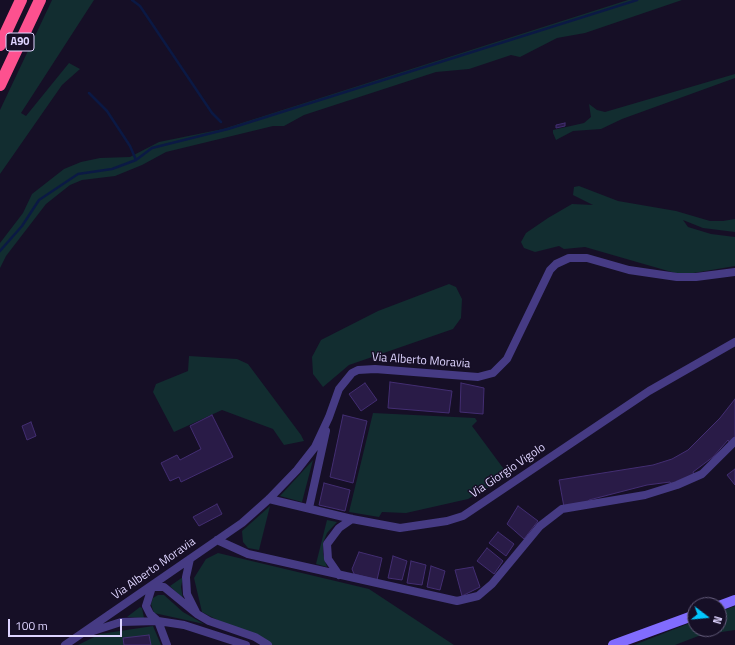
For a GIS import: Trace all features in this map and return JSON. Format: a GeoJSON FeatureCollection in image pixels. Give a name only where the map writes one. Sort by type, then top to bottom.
{"type":"FeatureCollection","features":[{"type":"Feature","properties":{"kind":"highway","name":"A90"},"geometry":{"type":"LineString","coordinates":[[0,45],[21,0]]}},
{"type":"Feature","properties":{"kind":"highway","name":"A90"},"geometry":{"type":"LineString","coordinates":[[0,85],[40,0]]}},
{"type":"Feature","properties":{"kind":"street","name":"Via Alberto Moravia"},"geometry":{"type":"LineString","coordinates":[[65,645],[152,587],[242,523],[270,499],[297,470],[315,447],[329,417],[339,389],[347,378],[358,370],[375,369],[478,378],[493,373],[507,359],[550,270],[556,264],[569,258],[587,258],[629,270],[677,277],[696,277],[735,272]]}},
{"type":"Feature","properties":{"kind":"street","name":"Via Giorgio Vigolo"},"geometry":{"type":"LineString","coordinates":[[270,499],[352,519],[400,528],[447,521],[463,516],[649,392],[735,342]]}},
{"type":"Feature","properties":{"kind":"street"},"geometry":{"type":"LineString","coordinates":[[309,508],[329,417]]}},
{"type":"Feature","properties":{"kind":"street"},"geometry":{"type":"LineString","coordinates":[[217,540],[248,554],[457,601],[478,596],[492,584],[540,526],[562,509],[645,495],[677,485],[702,474],[735,441]]}},
{"type":"Feature","properties":{"kind":"street"},"geometry":{"type":"LineString","coordinates":[[339,575],[328,559],[327,544],[339,528],[352,519]]}},
{"type":"Feature","properties":{"kind":"street"},"geometry":{"type":"LineString","coordinates":[[190,559],[186,577],[187,594],[197,614]]}},
{"type":"Feature","properties":{"kind":"street"},"geometry":{"type":"LineString","coordinates":[[167,645],[158,621],[150,614],[146,606],[152,587],[164,587],[197,614],[209,621],[255,637],[268,645]]}},
{"type":"Feature","properties":{"kind":"street"},"geometry":{"type":"LineString","coordinates":[[613,645],[687,618]]}},
{"type":"Feature","properties":{"kind":"street"},"geometry":{"type":"LineString","coordinates":[[77,637],[121,622],[158,621],[184,625],[246,645]]}},
{"type":"Feature","properties":{"kind":"green space"},"geometry":{"type":"Polygon","coordinates":[[[52,0],[94,0],[21,113],[26,116],[69,63],[80,69],[62,85],[0,174],[0,110],[52,0]]]}},
{"type":"Feature","properties":{"kind":"green space"},"geometry":{"type":"Polygon","coordinates":[[[628,0],[682,0],[585,33],[557,38],[520,57],[511,55],[469,69],[436,72],[304,115],[284,126],[273,126],[166,152],[142,165],[115,176],[82,180],[70,185],[46,204],[6,256],[0,268],[0,243],[23,213],[32,194],[64,169],[81,162],[100,158],[130,157],[159,142],[223,129],[628,0]]]}},
{"type":"Feature","properties":{"kind":"green space"},"geometry":{"type":"Polygon","coordinates":[[[735,74],[735,78],[622,119],[601,129],[573,131],[556,140],[553,133],[553,130],[584,123],[591,117],[589,104],[597,110],[605,112],[735,74]]]}},
{"type":"Feature","properties":{"kind":"green space"},"geometry":{"type":"Polygon","coordinates":[[[579,186],[618,201],[676,211],[710,221],[735,219],[735,232],[703,228],[683,220],[688,227],[711,234],[735,237],[735,266],[682,275],[585,247],[564,249],[559,246],[535,252],[524,248],[521,242],[526,233],[548,218],[572,204],[593,205],[573,195],[574,187],[579,186]]]}},
{"type":"Feature","properties":{"kind":"green space"},"geometry":{"type":"Polygon","coordinates":[[[449,284],[456,287],[462,299],[461,318],[453,329],[349,365],[323,387],[313,374],[312,357],[321,340],[378,311],[449,284]]]}},
{"type":"Feature","properties":{"kind":"green space"},"geometry":{"type":"Polygon","coordinates":[[[189,356],[237,359],[248,364],[304,441],[284,445],[273,429],[222,410],[174,432],[153,392],[156,384],[188,371],[189,356]]]}},
{"type":"Feature","properties":{"kind":"green space"},"geometry":{"type":"Polygon","coordinates":[[[373,413],[475,418],[477,421],[472,426],[509,476],[468,499],[406,513],[382,512],[379,517],[349,512],[373,413]]]}},
{"type":"Feature","properties":{"kind":"green space"},"geometry":{"type":"Polygon","coordinates":[[[313,460],[302,502],[280,496],[313,460]]]}},
{"type":"Feature","properties":{"kind":"green space"},"geometry":{"type":"Polygon","coordinates":[[[270,506],[259,550],[248,548],[243,542],[242,531],[270,506]]]}},
{"type":"Feature","properties":{"kind":"green space"},"geometry":{"type":"Polygon","coordinates":[[[327,520],[337,522],[327,533],[323,543],[323,554],[327,567],[316,564],[327,520]]]}},
{"type":"Feature","properties":{"kind":"green space"},"geometry":{"type":"Polygon","coordinates":[[[218,553],[369,589],[454,645],[265,645],[202,612],[194,578],[206,559],[218,553]]]}},
{"type":"Feature","properties":{"kind":"green space"},"geometry":{"type":"Polygon","coordinates":[[[183,577],[181,587],[183,599],[170,586],[183,577]]]}},
{"type":"Feature","properties":{"kind":"green space"},"geometry":{"type":"Polygon","coordinates":[[[158,595],[164,595],[183,612],[204,624],[154,613],[151,604],[153,598],[158,595]]]}},
{"type":"Feature","properties":{"kind":"green space"},"geometry":{"type":"Polygon","coordinates":[[[735,606],[735,630],[727,631],[727,609],[735,606]]]}},
{"type":"Feature","properties":{"kind":"green space"},"geometry":{"type":"Polygon","coordinates":[[[140,607],[142,608],[144,618],[127,617],[140,607]]]}},
{"type":"Feature","properties":{"kind":"green space"},"geometry":{"type":"Polygon","coordinates":[[[687,624],[687,637],[696,637],[675,645],[634,645],[687,624]]]}},
{"type":"Feature","properties":{"kind":"green space"},"geometry":{"type":"Polygon","coordinates":[[[153,626],[161,645],[78,645],[100,634],[153,626]]]}},
{"type":"Feature","properties":{"kind":"building"},"geometry":{"type":"Polygon","coordinates":[[[565,123],[565,126],[556,128],[556,125],[565,123]]]}},
{"type":"Feature","properties":{"kind":"building"},"geometry":{"type":"Polygon","coordinates":[[[390,382],[452,391],[449,413],[388,408],[390,382]]]}},
{"type":"Feature","properties":{"kind":"building"},"geometry":{"type":"Polygon","coordinates":[[[365,383],[377,400],[361,411],[349,394],[365,383]]]}},
{"type":"Feature","properties":{"kind":"building"},"geometry":{"type":"Polygon","coordinates":[[[461,383],[484,388],[483,414],[460,412],[461,383]]]}},
{"type":"Feature","properties":{"kind":"building"},"geometry":{"type":"Polygon","coordinates":[[[735,399],[735,440],[731,445],[728,440],[713,457],[693,472],[694,475],[672,485],[670,482],[647,485],[589,500],[588,502],[564,507],[559,480],[653,465],[672,459],[688,450],[720,418],[735,399]]]}},
{"type":"Feature","properties":{"kind":"building"},"geometry":{"type":"Polygon","coordinates":[[[212,415],[233,457],[181,482],[179,477],[170,481],[161,463],[177,455],[180,460],[201,449],[190,426],[212,415]]]}},
{"type":"Feature","properties":{"kind":"building"},"geometry":{"type":"Polygon","coordinates":[[[343,415],[367,421],[353,483],[330,477],[343,415]]]}},
{"type":"Feature","properties":{"kind":"building"},"geometry":{"type":"Polygon","coordinates":[[[31,422],[36,436],[27,440],[22,426],[31,422]]]}},
{"type":"Feature","properties":{"kind":"building"},"geometry":{"type":"Polygon","coordinates":[[[735,469],[735,485],[727,475],[735,469]]]}},
{"type":"Feature","properties":{"kind":"building"},"geometry":{"type":"Polygon","coordinates":[[[324,483],[350,490],[345,511],[319,505],[324,483]]]}},
{"type":"Feature","properties":{"kind":"building"},"geometry":{"type":"Polygon","coordinates":[[[217,504],[222,514],[199,526],[193,517],[217,504]]]}},
{"type":"Feature","properties":{"kind":"building"},"geometry":{"type":"Polygon","coordinates":[[[518,506],[538,521],[524,539],[507,524],[518,506]]]}},
{"type":"Feature","properties":{"kind":"building"},"geometry":{"type":"Polygon","coordinates":[[[498,532],[514,544],[506,556],[489,543],[498,532]]]}},
{"type":"Feature","properties":{"kind":"building"},"geometry":{"type":"Polygon","coordinates":[[[487,548],[503,561],[494,574],[477,561],[487,548]]]}},
{"type":"Feature","properties":{"kind":"building"},"geometry":{"type":"Polygon","coordinates":[[[359,552],[382,558],[377,580],[354,574],[352,569],[359,552]]]}},
{"type":"Feature","properties":{"kind":"building"},"geometry":{"type":"Polygon","coordinates":[[[393,556],[407,561],[402,580],[388,578],[393,556]]]}},
{"type":"Feature","properties":{"kind":"building"},"geometry":{"type":"Polygon","coordinates":[[[411,561],[426,565],[422,585],[407,583],[411,561]]]}},
{"type":"Feature","properties":{"kind":"building"},"geometry":{"type":"Polygon","coordinates":[[[431,566],[445,571],[440,590],[427,587],[431,566]]]}},
{"type":"Feature","properties":{"kind":"building"},"geometry":{"type":"Polygon","coordinates":[[[473,567],[480,587],[462,596],[455,570],[473,567]]]}},
{"type":"Feature","properties":{"kind":"building"},"geometry":{"type":"Polygon","coordinates":[[[149,635],[151,645],[124,645],[123,638],[149,635]]]}},
{"type":"Feature","properties":{"kind":"waterway"},"geometry":{"type":"LineString","coordinates":[[132,0],[140,6],[212,113],[221,122]]}},
{"type":"Feature","properties":{"kind":"waterway"},"geometry":{"type":"LineString","coordinates":[[0,251],[22,226],[39,200],[78,174],[112,169],[136,160],[152,148],[228,129],[637,0]]}},
{"type":"Feature","properties":{"kind":"waterway"},"geometry":{"type":"LineString","coordinates":[[89,93],[107,111],[130,146],[136,160]]}}]}
